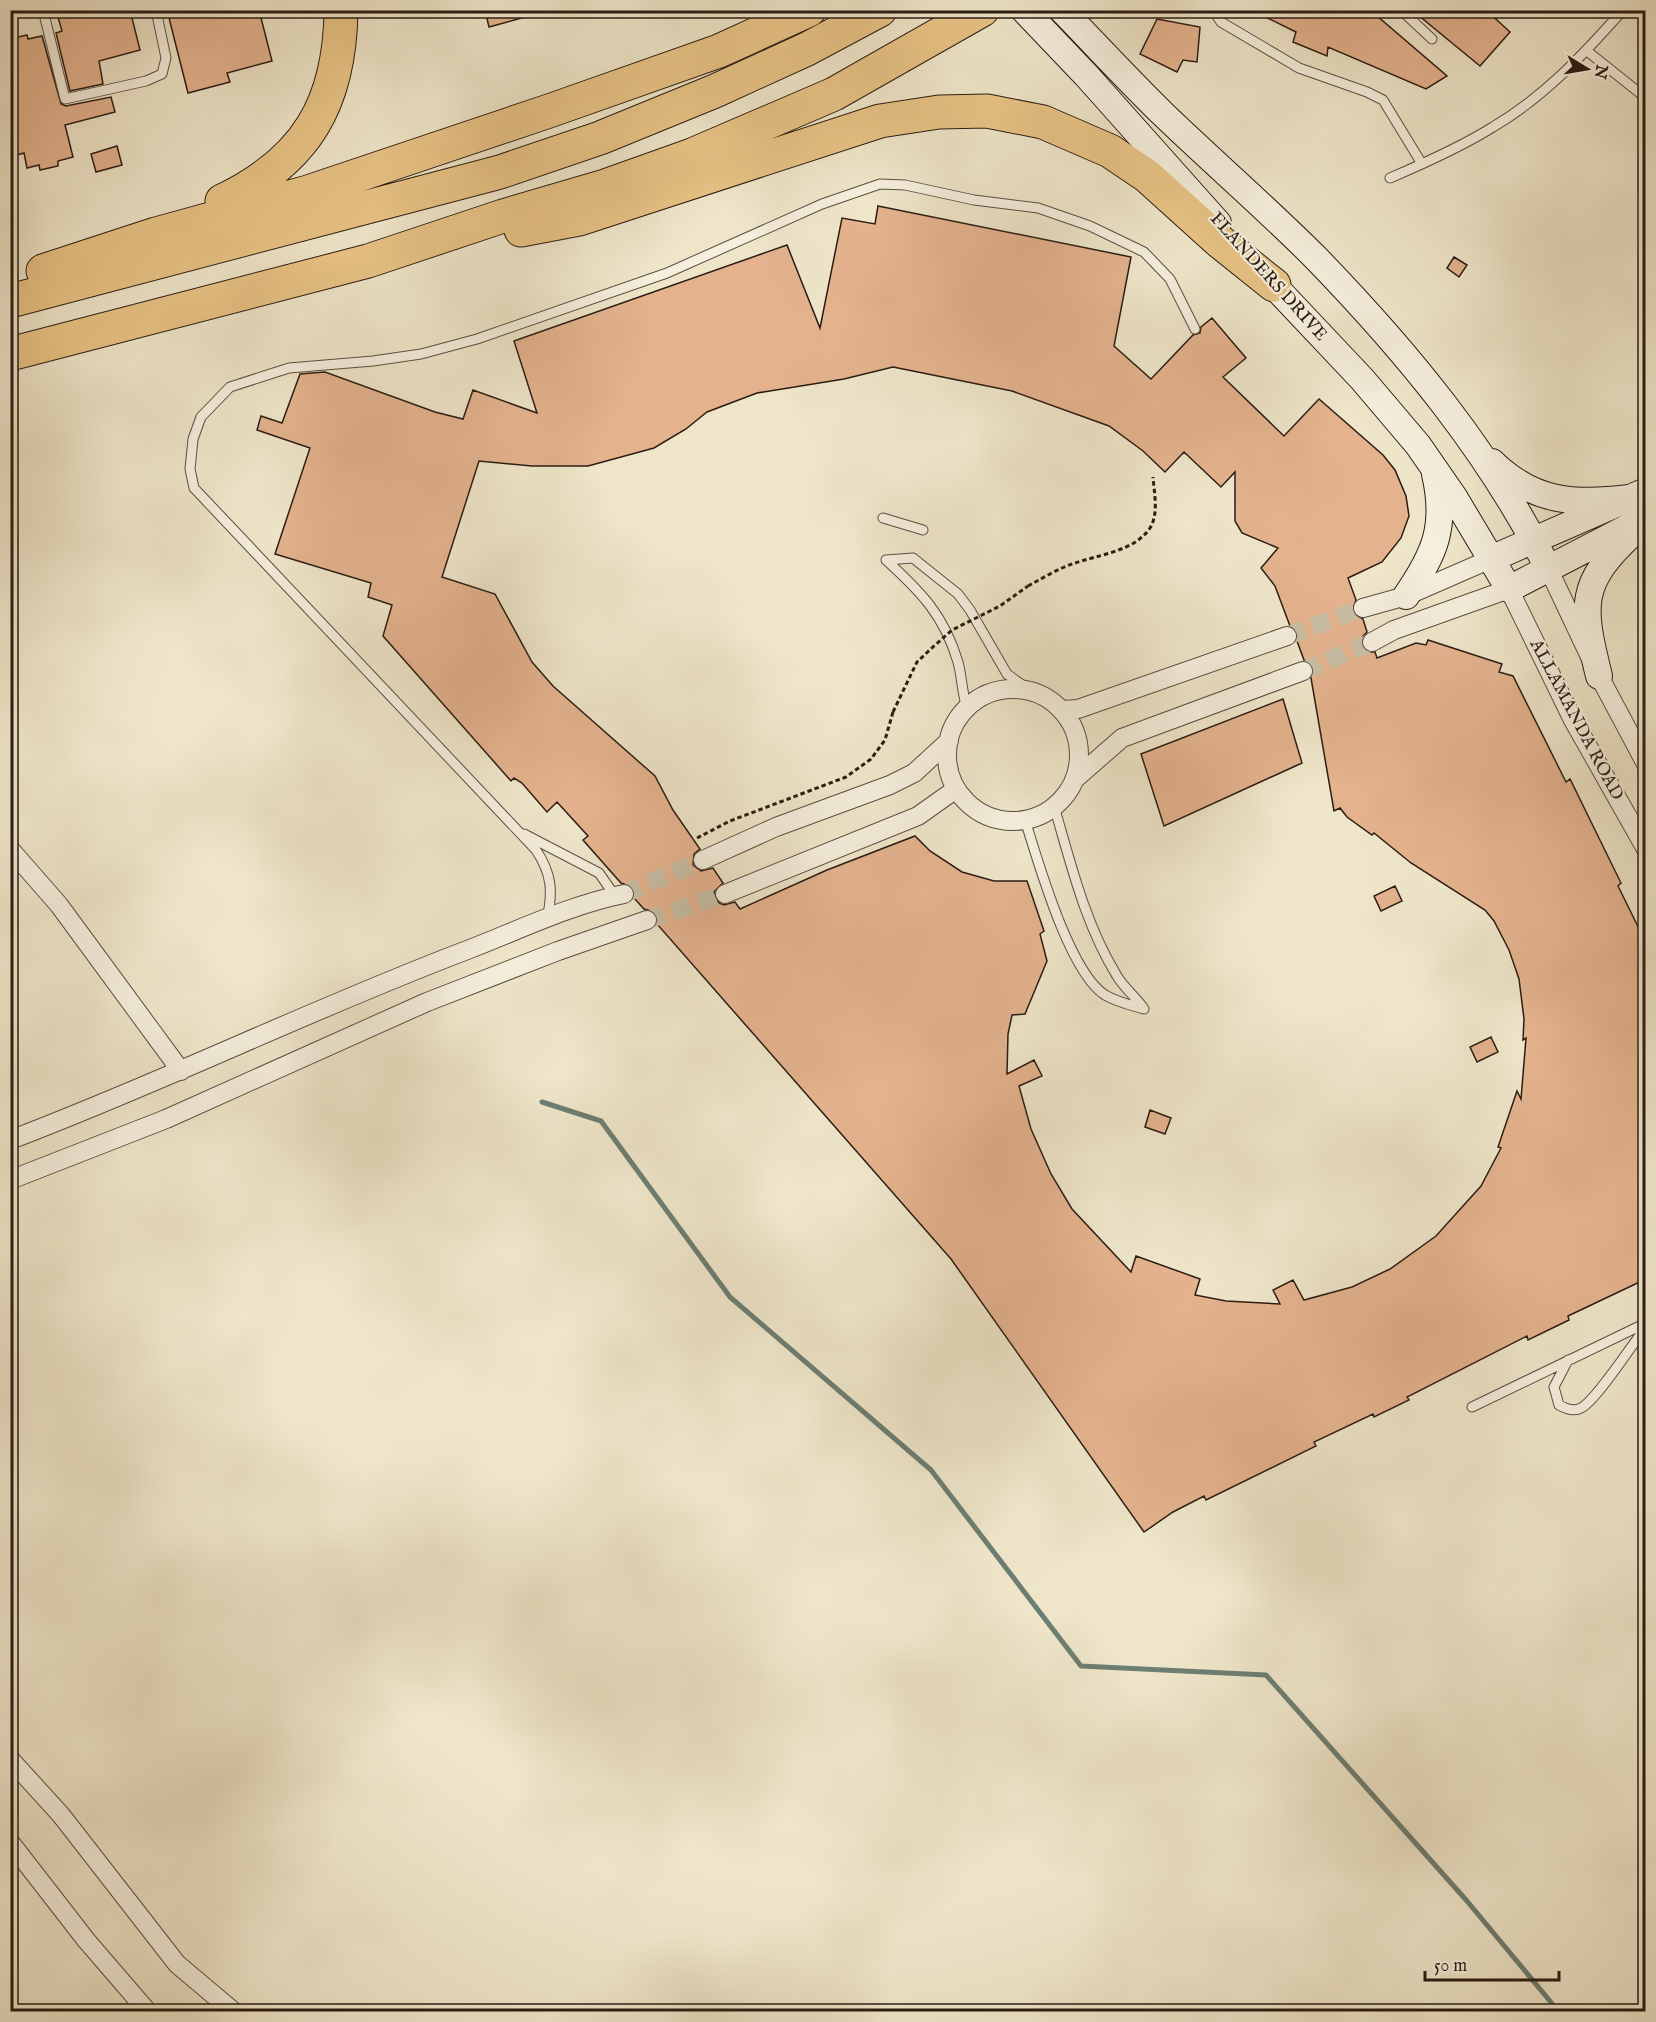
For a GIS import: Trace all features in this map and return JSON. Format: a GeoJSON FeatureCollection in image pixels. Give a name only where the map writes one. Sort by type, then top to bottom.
{"type":"FeatureCollection","features":[{"type":"Feature","properties":{"kind":"highway"},"geometry":{"type":"LineString","coordinates":[[156,234],[257,184],[282,165],[300,144],[313,124],[333,80],[338,59],[341,10]]}},
{"type":"Feature","properties":{"kind":"highway"},"geometry":{"type":"LineString","coordinates":[[10,282],[156,234],[308,192],[549,111],[719,51],[809,10]]}},
{"type":"Feature","properties":{"kind":"highway"},"geometry":{"type":"LineString","coordinates":[[10,301],[500,172],[600,138],[715,91],[807,49],[880,10]]}},
{"type":"Feature","properties":{"kind":"highway"},"geometry":{"type":"LineString","coordinates":[[368,261],[503,216],[605,186],[692,155],[834,94],[982,10]]}},
{"type":"Feature","properties":{"kind":"highway"},"geometry":{"type":"LineString","coordinates":[[10,354],[368,261],[579,219],[880,121],[939,112],[987,111],[1043,122],[1110,151],[1147,176],[1203,227],[1274,285]]}},
{"type":"Feature","properties":{"kind":"street","name":"FLANDERS DRIVE"},"geometry":{"type":"LineString","coordinates":[[1024,10],[1370,388],[1418,445],[1493,558],[1509,589]]}},
{"type":"Feature","properties":{"kind":"street"},"geometry":{"type":"LineString","coordinates":[[1064,12],[1163,114],[1315,257],[1436,391],[1476,448],[1533,540],[1599,676],[1646,764]]}},
{"type":"Feature","properties":{"kind":"street"},"geometry":{"type":"LineString","coordinates":[[1476,448],[1511,478],[1543,496],[1570,501],[1601,502],[1637,494]]}},
{"type":"Feature","properties":{"kind":"street"},"geometry":{"type":"LineString","coordinates":[[1406,596],[1426,567],[1437,542],[1440,494],[1434,469]]}},
{"type":"Feature","properties":{"kind":"street"},"geometry":{"type":"LineString","coordinates":[[1364,608],[1406,596],[1637,494]]}},
{"type":"Feature","properties":{"kind":"street"},"geometry":{"type":"LineString","coordinates":[[1372,642],[1394,630],[1509,589],[1646,520]]}},
{"type":"Feature","properties":{"kind":"street"},"geometry":{"type":"LineString","coordinates":[[1599,676],[1586,619],[1588,593],[1602,566],[1646,520]]}},
{"type":"Feature","properties":{"kind":"street","name":"ALLAMANDA ROAD"},"geometry":{"type":"LineString","coordinates":[[1509,589],[1573,720],[1646,849]]}},
{"type":"Feature","properties":{"kind":"street"},"geometry":{"type":"LineString","coordinates":[[1062,710],[1078,709],[1287,636]]}},
{"type":"Feature","properties":{"kind":"street"},"geometry":{"type":"LineString","coordinates":[[1072,781],[1122,738],[1303,671]]}},
{"type":"Feature","properties":{"kind":"street"},"geometry":{"type":"LineString","coordinates":[[1021,689],[1032,692],[1043,696],[1062,710],[1078,741],[1078,765],[1072,781],[1063,799],[1043,814],[1024,820],[1007,821],[983,814],[956,789],[948,766],[949,741],[953,729],[967,708],[987,694],[1021,689]]}},
{"type":"Feature","properties":{"kind":"street"},"geometry":{"type":"LineString","coordinates":[[703,860],[776,827],[890,785],[914,772],[949,741]]}},
{"type":"Feature","properties":{"kind":"street"},"geometry":{"type":"LineString","coordinates":[[725,894],[918,816],[956,789]]}},
{"type":"Feature","properties":{"kind":"street"},"geometry":{"type":"LineString","coordinates":[[10,849],[59,905],[181,1071]]}},
{"type":"Feature","properties":{"kind":"street"},"geometry":{"type":"LineString","coordinates":[[10,1140],[181,1071],[384,982],[546,920],[620,895]]}},
{"type":"Feature","properties":{"kind":"street"},"geometry":{"type":"LineString","coordinates":[[10,1180],[166,1119],[428,1002],[647,920]]}},
{"type":"Feature","properties":{"kind":"street"},"geometry":{"type":"LineString","coordinates":[[10,1759],[61,1815],[177,1964],[234,2012]]}},
{"type":"Feature","properties":{"kind":"street"},"geometry":{"type":"LineString","coordinates":[[10,1842],[86,1940],[147,2012]]}},
{"type":"Feature","properties":{"kind":"street"},"geometry":{"type":"LineString","coordinates":[[86,1940],[130,2012]]}},
{"type":"Feature","properties":{"kind":"lane"},"geometry":{"type":"LineString","coordinates":[[43,10],[65,99],[146,81],[162,74],[166,58],[156,10]]}},
{"type":"Feature","properties":{"kind":"lane"},"geometry":{"type":"LineString","coordinates":[[1213,10],[1221,22],[1299,68],[1383,100],[1422,164]]}},
{"type":"Feature","properties":{"kind":"lane"},"geometry":{"type":"LineString","coordinates":[[1401,10],[1432,39]]}},
{"type":"Feature","properties":{"kind":"lane"},"geometry":{"type":"LineString","coordinates":[[1390,178],[1495,126],[1553,82],[1587,51],[1623,10]]}},
{"type":"Feature","properties":{"kind":"lane"},"geometry":{"type":"LineString","coordinates":[[1587,51],[1646,98]]}},
{"type":"Feature","properties":{"kind":"lane"},"geometry":{"type":"LineString","coordinates":[[546,920],[552,886],[548,871],[536,850],[194,488],[190,469],[193,439],[201,417],[230,387],[289,368],[374,361],[421,354],[477,339],[667,273],[822,204],[880,184],[905,185],[974,200],[1038,208],[1090,226],[1144,252],[1170,279],[1195,329]]}},
{"type":"Feature","properties":{"kind":"lane"},"geometry":{"type":"LineString","coordinates":[[883,518],[923,530]]}},
{"type":"Feature","properties":{"kind":"lane"},"geometry":{"type":"LineString","coordinates":[[967,708],[961,692],[959,664],[943,620],[914,585],[886,560],[913,558],[958,594],[1007,674],[1032,692]]}},
{"type":"Feature","properties":{"kind":"lane"},"geometry":{"type":"LineString","coordinates":[[1024,820],[1057,919],[1078,962],[1102,994],[1143,1009],[1118,979],[1099,941],[1081,899],[1054,806]]}},
{"type":"Feature","properties":{"kind":"lane"},"geometry":{"type":"LineString","coordinates":[[517,831],[599,873],[620,895]]}},
{"type":"Feature","properties":{"kind":"lane"},"geometry":{"type":"LineString","coordinates":[[1568,1360],[1554,1387],[1559,1405],[1569,1410],[1582,1408],[1595,1394],[1646,1325]]}},
{"type":"Feature","properties":{"kind":"lane"},"geometry":{"type":"LineString","coordinates":[[1472,1407],[1646,1325]]}},
{"type":"Feature","properties":{"kind":"path"},"geometry":{"type":"LineString","coordinates":[[697,838],[730,821],[846,777],[871,759],[885,740],[893,712],[917,663],[934,646],[952,630],[1000,606],[1028,586],[1073,563],[1111,553],[1150,528],[1155,510],[1153,477]]}},
{"type":"Feature","properties":{"kind":"building"},"geometry":{"type":"Polygon","coordinates":[[[56,10],[130,10],[140,50],[99,61],[103,84],[70,91],[56,33],[62,31],[56,10]]]}},
{"type":"Feature","properties":{"kind":"building"},"geometry":{"type":"Polygon","coordinates":[[[167,10],[259,10],[272,61],[227,73],[230,82],[188,93],[167,10]]]}},
{"type":"Feature","properties":{"kind":"building"},"geometry":{"type":"Polygon","coordinates":[[[485,10],[532,10],[533,15],[489,27],[485,10]]]}},
{"type":"Feature","properties":{"kind":"building"},"geometry":{"type":"Polygon","coordinates":[[[1251,10],[1370,10],[1447,76],[1426,89],[1328,47],[1327,56],[1293,42],[1296,32],[1251,10]]]}},
{"type":"Feature","properties":{"kind":"building"},"geometry":{"type":"Polygon","coordinates":[[[1412,10],[1486,10],[1510,32],[1480,66],[1412,10]]]}},
{"type":"Feature","properties":{"kind":"building"},"geometry":{"type":"Polygon","coordinates":[[[1157,19],[1200,27],[1197,62],[1183,60],[1177,72],[1140,54],[1157,19]]]}},
{"type":"Feature","properties":{"kind":"building"},"geometry":{"type":"Polygon","coordinates":[[[27,35],[28,39],[42,36],[61,104],[66,106],[111,97],[115,112],[65,125],[73,157],[58,161],[58,166],[40,170],[39,165],[27,168],[24,153],[10,157],[10,39],[27,35]]]}},
{"type":"Feature","properties":{"kind":"building"},"geometry":{"type":"Polygon","coordinates":[[[117,146],[122,165],[96,172],[91,154],[117,146]]]}},
{"type":"Feature","properties":{"kind":"building"},"geometry":{"type":"Polygon","coordinates":[[[878,206],[1131,257],[1114,346],[1151,379],[1193,335],[1200,333],[1201,327],[1212,318],[1246,358],[1223,377],[1284,436],[1319,399],[1383,455],[1395,470],[1406,496],[1409,516],[1401,538],[1382,562],[1348,578],[1356,600],[1352,612],[1363,619],[1367,632],[1362,637],[1362,647],[1367,652],[1375,652],[1377,658],[1416,643],[1426,645],[1428,640],[1502,664],[1499,672],[1513,676],[1566,782],[1570,779],[1621,883],[1618,886],[1646,943],[1646,1279],[1568,1316],[1569,1320],[1528,1340],[1527,1336],[1407,1397],[1409,1400],[1314,1442],[1316,1446],[1206,1500],[1204,1496],[1173,1512],[1144,1532],[951,1259],[657,924],[655,912],[644,909],[634,898],[633,887],[621,883],[583,840],[588,836],[557,802],[547,812],[522,783],[514,778],[511,781],[383,636],[392,605],[368,597],[371,583],[275,554],[310,448],[257,430],[261,416],[282,423],[300,374],[325,372],[435,412],[463,419],[473,390],[537,413],[514,341],[787,245],[820,328],[842,218],[875,224],[878,206]],[[893,367],[844,379],[757,393],[707,412],[686,429],[654,448],[588,466],[532,466],[479,461],[442,577],[495,594],[532,662],[553,686],[655,776],[673,810],[700,849],[694,854],[693,865],[701,871],[713,868],[723,883],[714,892],[719,903],[724,905],[735,902],[740,909],[827,870],[915,836],[930,851],[962,872],[994,881],[1027,881],[1044,931],[1040,934],[1047,961],[1025,1014],[1012,1015],[1008,1034],[1007,1074],[1034,1060],[1042,1076],[1019,1086],[1031,1129],[1051,1174],[1072,1209],[1131,1272],[1136,1256],[1200,1279],[1195,1295],[1226,1301],[1280,1304],[1273,1290],[1293,1280],[1304,1300],[1352,1287],[1390,1269],[1436,1236],[1481,1186],[1501,1148],[1498,1147],[1517,1091],[1521,1099],[1526,1038],[1523,1040],[1524,1019],[1519,979],[1509,950],[1494,921],[1485,910],[1411,863],[1374,833],[1372,835],[1347,817],[1340,808],[1334,811],[1311,678],[1314,668],[1304,660],[1297,641],[1297,632],[1290,626],[1275,586],[1261,568],[1278,548],[1242,533],[1235,521],[1235,472],[1221,487],[1184,452],[1165,472],[1143,451],[1109,426],[1012,391],[893,367]]]}},
{"type":"Feature","properties":{"kind":"building"},"geometry":{"type":"Polygon","coordinates":[[[1454,257],[1467,265],[1459,277],[1447,268],[1454,257]]]}},
{"type":"Feature","properties":{"kind":"building"},"geometry":{"type":"Polygon","coordinates":[[[1283,699],[1302,763],[1164,826],[1141,754],[1283,699]]]}},
{"type":"Feature","properties":{"kind":"building"},"geometry":{"type":"Polygon","coordinates":[[[1395,886],[1402,901],[1381,911],[1374,896],[1395,886]]]}},
{"type":"Feature","properties":{"kind":"building"},"geometry":{"type":"Polygon","coordinates":[[[1491,1037],[1498,1052],[1477,1062],[1470,1047],[1491,1037]]]}},
{"type":"Feature","properties":{"kind":"building"},"geometry":{"type":"Polygon","coordinates":[[[1150,1110],[1171,1118],[1165,1134],[1145,1127],[1150,1110]]]}},
{"type":"Feature","properties":{"kind":"waterway"},"geometry":{"type":"LineString","coordinates":[[542,1102],[601,1121],[730,1297],[931,1470],[1081,1666],[1266,1675],[1467,1901],[1559,2012]]}},
{"type":"Feature","properties":{"kind":"tunnel"},"geometry":{"type":"LineString","coordinates":[[1287,636],[1363,608]]}},
{"type":"Feature","properties":{"kind":"tunnel"},"geometry":{"type":"LineString","coordinates":[[1303,671],[1372,642]]}},
{"type":"Feature","properties":{"kind":"tunnel"},"geometry":{"type":"LineString","coordinates":[[624,894],[703,860]]}},
{"type":"Feature","properties":{"kind":"tunnel"},"geometry":{"type":"LineString","coordinates":[[647,920],[725,894]]}}]}
